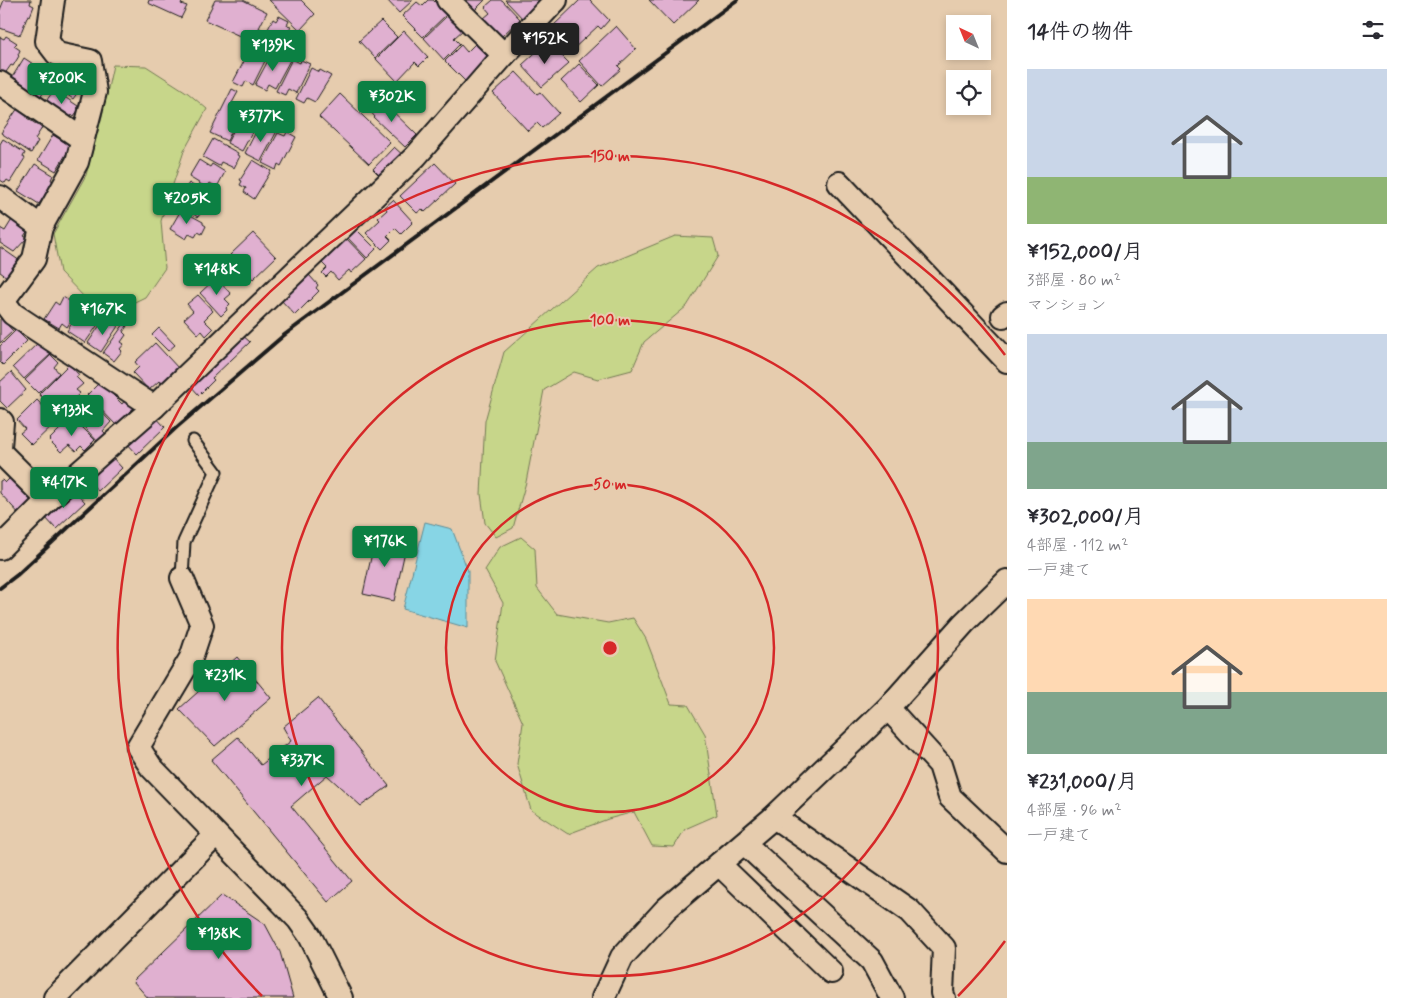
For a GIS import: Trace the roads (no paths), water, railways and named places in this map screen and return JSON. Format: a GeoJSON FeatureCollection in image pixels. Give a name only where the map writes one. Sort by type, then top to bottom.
{"type":"FeatureCollection","features":[{"type":"Feature","properties":{"kind":"street"},"geometry":{"type":"LineString","coordinates":[[53,0],[47,41],[57,54],[90,61],[95,92],[77,162],[41,227],[34,259],[2,299],[13,314],[154,407]]}},
{"type":"Feature","properties":{"kind":"street"},"geometry":{"type":"LineString","coordinates":[[448,0],[504,55]]}},
{"type":"Feature","properties":{"kind":"street"},"geometry":{"type":"LineString","coordinates":[[0,548],[48,500],[154,407],[416,156],[504,55],[556,0]]}},
{"type":"Feature","properties":{"kind":"street"},"geometry":{"type":"LineString","coordinates":[[0,83],[82,138]]}},
{"type":"Feature","properties":{"kind":"street"},"geometry":{"type":"LineString","coordinates":[[839,183],[1007,362]]}},
{"type":"Feature","properties":{"kind":"street"},"geometry":{"type":"LineString","coordinates":[[0,197],[41,227]]}},
{"type":"Feature","properties":{"kind":"street"},"geometry":{"type":"LineString","coordinates":[[0,420],[2,422],[0,447]]}},
{"type":"Feature","properties":{"kind":"street"},"geometry":{"type":"LineString","coordinates":[[0,452],[48,500]]}},
{"type":"Feature","properties":{"kind":"street"},"geometry":{"type":"LineString","coordinates":[[182,578],[202,625],[191,658],[138,747],[151,767],[298,919],[310,936],[341,998]]}},
{"type":"Feature","properties":{"kind":"street"},"geometry":{"type":"LineString","coordinates":[[603,998],[622,957],[666,909],[774,817],[888,708],[964,623],[1007,581]]}},
{"type":"Feature","properties":{"kind":"street"},"geometry":{"type":"LineString","coordinates":[[888,708],[940,765],[950,796],[1007,852]]}},
{"type":"Feature","properties":{"kind":"street"},"geometry":{"type":"LineString","coordinates":[[774,817],[910,911],[944,948],[942,993],[944,998]]}},
{"type":"Feature","properties":{"kind":"street"},"geometry":{"type":"LineString","coordinates":[[55,998],[216,835]]}},
{"type":"Feature","properties":{"kind":"street"},"geometry":{"type":"LineString","coordinates":[[744,843],[872,961],[892,998]]}},
{"type":"Feature","properties":{"kind":"street"},"geometry":{"type":"LineString","coordinates":[[719,864],[831,972]]}},
{"type":"Feature","properties":{"kind":"lane"},"geometry":{"type":"LineString","coordinates":[[182,578],[184,542],[216,472],[192,441]]}},
{"type":"Feature","properties":{"kind":"water"},"geometry":{"type":"Polygon","coordinates":[[[425,522],[452,529],[468,571],[468,628],[403,609],[425,522]]]}},
{"type":"Feature","properties":{"kind":"railway"},"geometry":{"type":"LineString","coordinates":[[0,588],[17,575],[177,427],[283,336],[737,0]]}}]}
